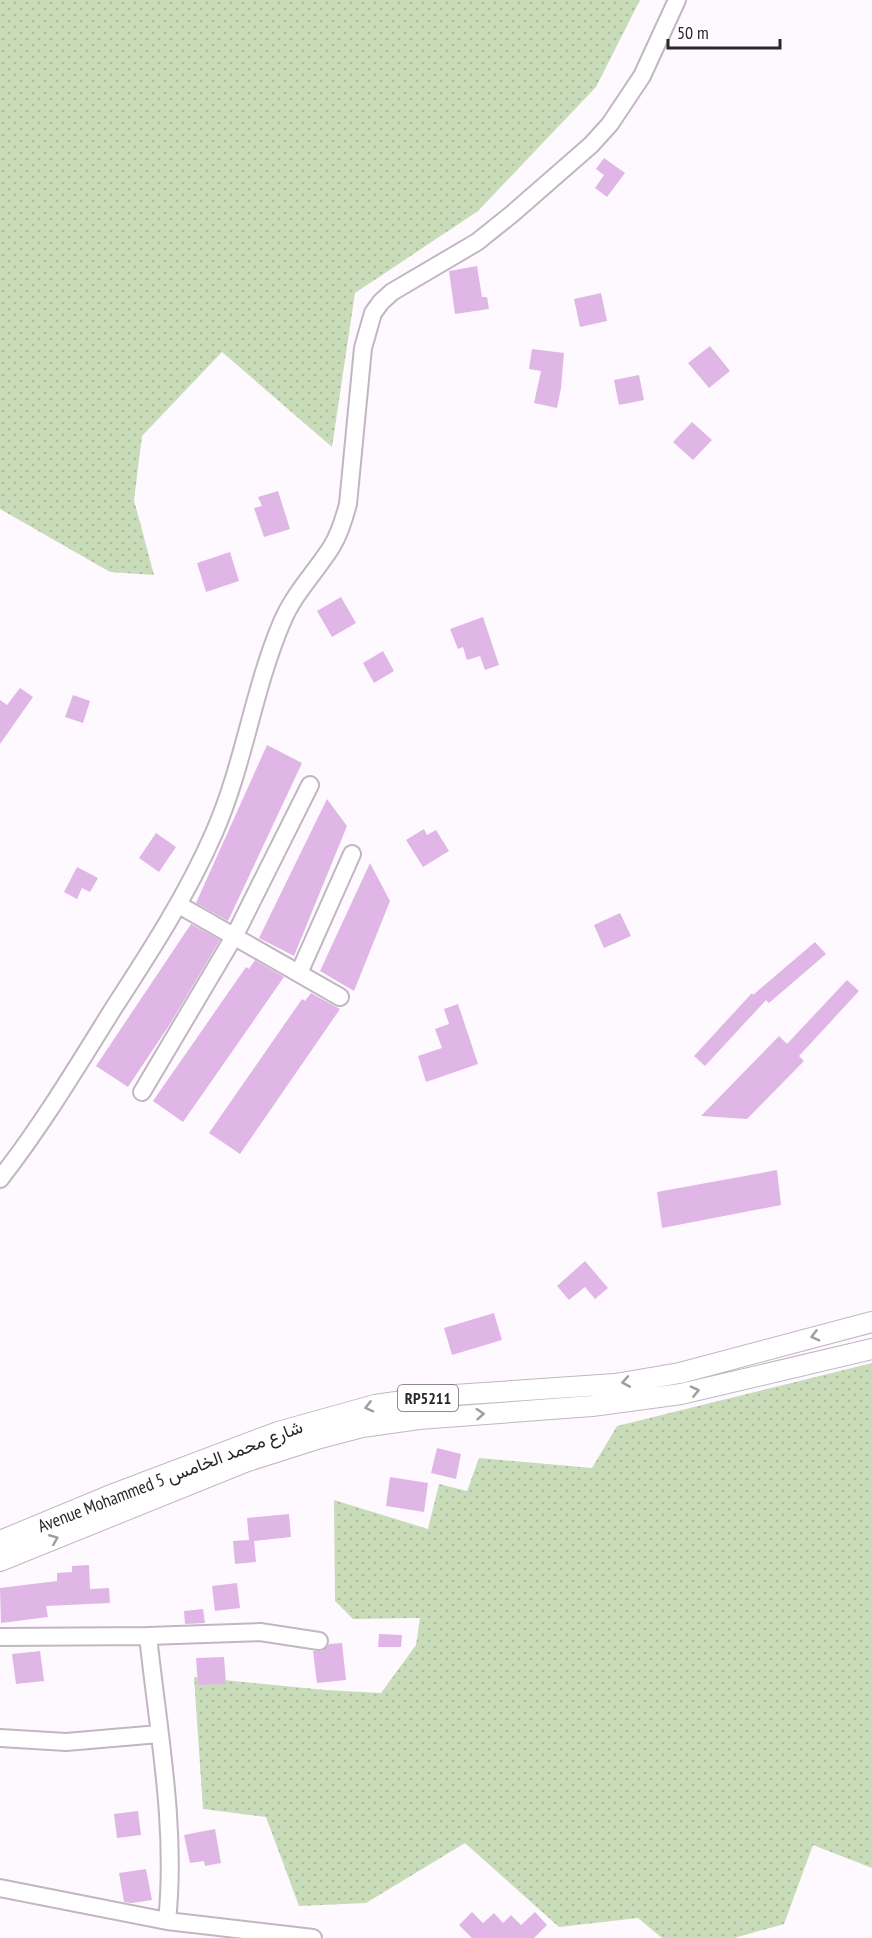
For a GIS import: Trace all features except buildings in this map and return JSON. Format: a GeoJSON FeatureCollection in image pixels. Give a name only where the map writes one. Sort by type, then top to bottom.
{"type":"FeatureCollection","features":[{"type":"Feature","properties":{"kind":"main road","name":"Avenue Mohammed 5 شارع محمد الخامس"},"geometry":{"type":"LineString","coordinates":[[0,1541],[116,1493],[278,1432],[375,1405],[439,1396],[615,1383],[680,1373],[872,1322]]}},
{"type":"Feature","properties":{"kind":"main road","name":"Avenue Mohammed 5 شارع محمد الخامس"},"geometry":{"type":"LineString","coordinates":[[0,1561],[245,1462],[362,1427],[419,1419],[592,1406],[681,1394],[872,1349]]}},
{"type":"Feature","properties":{"kind":"street"},"geometry":{"type":"LineString","coordinates":[[0,1179],[56,1100],[179,905],[214,834],[232,787],[269,654],[283,619],[299,590],[332,546],[341,528],[348,504],[363,348],[373,313],[392,292],[477,242],[591,145],[610,124],[642,76],[677,0]]}},
{"type":"Feature","properties":{"kind":"street"},"geometry":{"type":"LineString","coordinates":[[142,1092],[235,935],[310,785]]}},
{"type":"Feature","properties":{"kind":"street"},"geometry":{"type":"LineString","coordinates":[[299,973],[352,854]]}},
{"type":"Feature","properties":{"kind":"street"},"geometry":{"type":"LineString","coordinates":[[179,905],[340,997]]}},
{"type":"Feature","properties":{"kind":"street"},"geometry":{"type":"LineString","coordinates":[[0,1637],[148,1636],[260,1632],[319,1641]]}},
{"type":"Feature","properties":{"kind":"street"},"geometry":{"type":"LineString","coordinates":[[148,1636],[167,1805],[170,1852],[167,1921]]}},
{"type":"Feature","properties":{"kind":"street"},"geometry":{"type":"LineString","coordinates":[[0,1738],[66,1742],[159,1734]]}},
{"type":"Feature","properties":{"kind":"street"},"geometry":{"type":"LineString","coordinates":[[0,1888],[219,1933],[313,1938]]}},
{"type":"Feature","properties":{"kind":"green space"},"geometry":{"type":"Polygon","coordinates":[[[0,0],[640,0],[596,87],[478,211],[355,293],[332,447],[222,352],[142,436],[134,500],[154,575],[110,572],[0,509],[0,0]]]}},
{"type":"Feature","properties":{"kind":"green space"},"geometry":{"type":"Polygon","coordinates":[[[872,1363],[872,1868],[813,1845],[784,1924],[734,1938],[662,1938],[638,1918],[559,1927],[465,1843],[366,1903],[299,1906],[266,1817],[203,1809],[194,1677],[381,1693],[416,1645],[420,1618],[353,1619],[335,1601],[334,1500],[428,1529],[439,1484],[467,1491],[479,1458],[592,1468],[617,1426],[872,1363]]]}}]}
